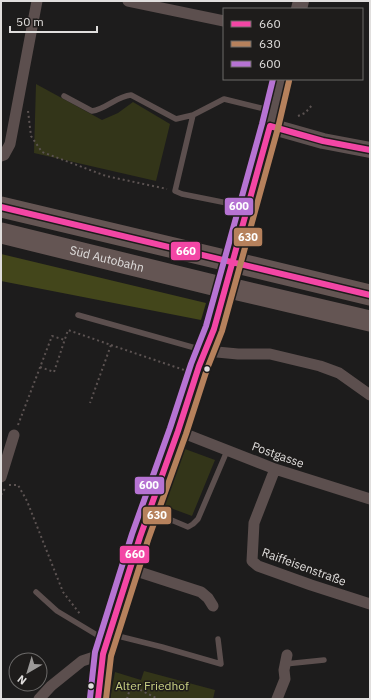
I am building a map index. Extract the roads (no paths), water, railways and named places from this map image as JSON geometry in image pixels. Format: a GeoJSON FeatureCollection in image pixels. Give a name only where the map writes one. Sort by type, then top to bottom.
{"type":"FeatureCollection","features":[{"type":"Feature","properties":{"kind":"highway"},"geometry":{"type":"LineString","coordinates":[[1,207],[220,259]]}},
{"type":"Feature","properties":{"kind":"highway","name":"Süd Autobahn"},"geometry":{"type":"LineString","coordinates":[[1,233],[213,285]]}},
{"type":"Feature","properties":{"kind":"highway"},"geometry":{"type":"LineString","coordinates":[[245,265],[370,295]]}},
{"type":"Feature","properties":{"kind":"highway"},"geometry":{"type":"LineString","coordinates":[[238,290],[370,321]]}},
{"type":"Feature","properties":{"kind":"main road"},"geometry":{"type":"LineString","coordinates":[[281,80],[272,119],[323,141],[370,150]]}},
{"type":"Feature","properties":{"kind":"street"},"geometry":{"type":"LineString","coordinates":[[1,156],[4,155],[10,144],[37,1]]}},
{"type":"Feature","properties":{"kind":"street"},"geometry":{"type":"LineString","coordinates":[[128,1],[223,21]]}},
{"type":"Feature","properties":{"kind":"street"},"geometry":{"type":"LineString","coordinates":[[98,699],[104,654],[109,637],[130,569],[178,431],[196,374],[214,329],[272,119]]}},
{"type":"Feature","properties":{"kind":"street"},"geometry":{"type":"LineString","coordinates":[[206,351],[238,354],[270,354],[320,366],[339,374],[370,395]]}},
{"type":"Feature","properties":{"kind":"street","name":"Postgasse"},"geometry":{"type":"LineString","coordinates":[[178,431],[275,469],[370,499]]}},
{"type":"Feature","properties":{"kind":"street"},"geometry":{"type":"LineString","coordinates":[[1,477],[14,435]]}},
{"type":"Feature","properties":{"kind":"street","name":"Raiffeisenstraße"},"geometry":{"type":"LineString","coordinates":[[275,469],[254,523],[252,561],[258,566],[370,604]]}},
{"type":"Feature","properties":{"kind":"street"},"geometry":{"type":"LineString","coordinates":[[130,569],[201,592],[208,598],[213,606]]}},
{"type":"Feature","properties":{"kind":"street"},"geometry":{"type":"LineString","coordinates":[[39,699],[51,686],[82,661],[104,654]]}},
{"type":"Feature","properties":{"kind":"street"},"geometry":{"type":"LineString","coordinates":[[277,699],[285,679],[284,670],[286,660]]}},
{"type":"Feature","properties":{"kind":"lane"},"geometry":{"type":"LineString","coordinates":[[64,96],[92,111],[131,95],[172,118],[179,119],[193,115],[224,99],[272,119]]}},
{"type":"Feature","properties":{"kind":"lane"},"geometry":{"type":"LineString","coordinates":[[193,115],[175,191],[182,194],[247,207]]}},
{"type":"Feature","properties":{"kind":"lane"},"geometry":{"type":"LineString","coordinates":[[78,315],[206,351]]}},
{"type":"Feature","properties":{"kind":"lane"},"geometry":{"type":"LineString","coordinates":[[150,511],[188,526],[193,524],[198,519],[227,451]]}},
{"type":"Feature","properties":{"kind":"lane"},"geometry":{"type":"LineString","coordinates":[[36,592],[57,611],[109,637],[122,638],[162,647],[221,664],[218,639]]}},
{"type":"Feature","properties":{"kind":"lane"},"geometry":{"type":"LineString","coordinates":[[286,660],[324,660]]}},
{"type":"Feature","properties":{"kind":"park label","name":"Alter Friedhof"},"geometry":{"type":"Point","coordinates":[152,686]}}]}
